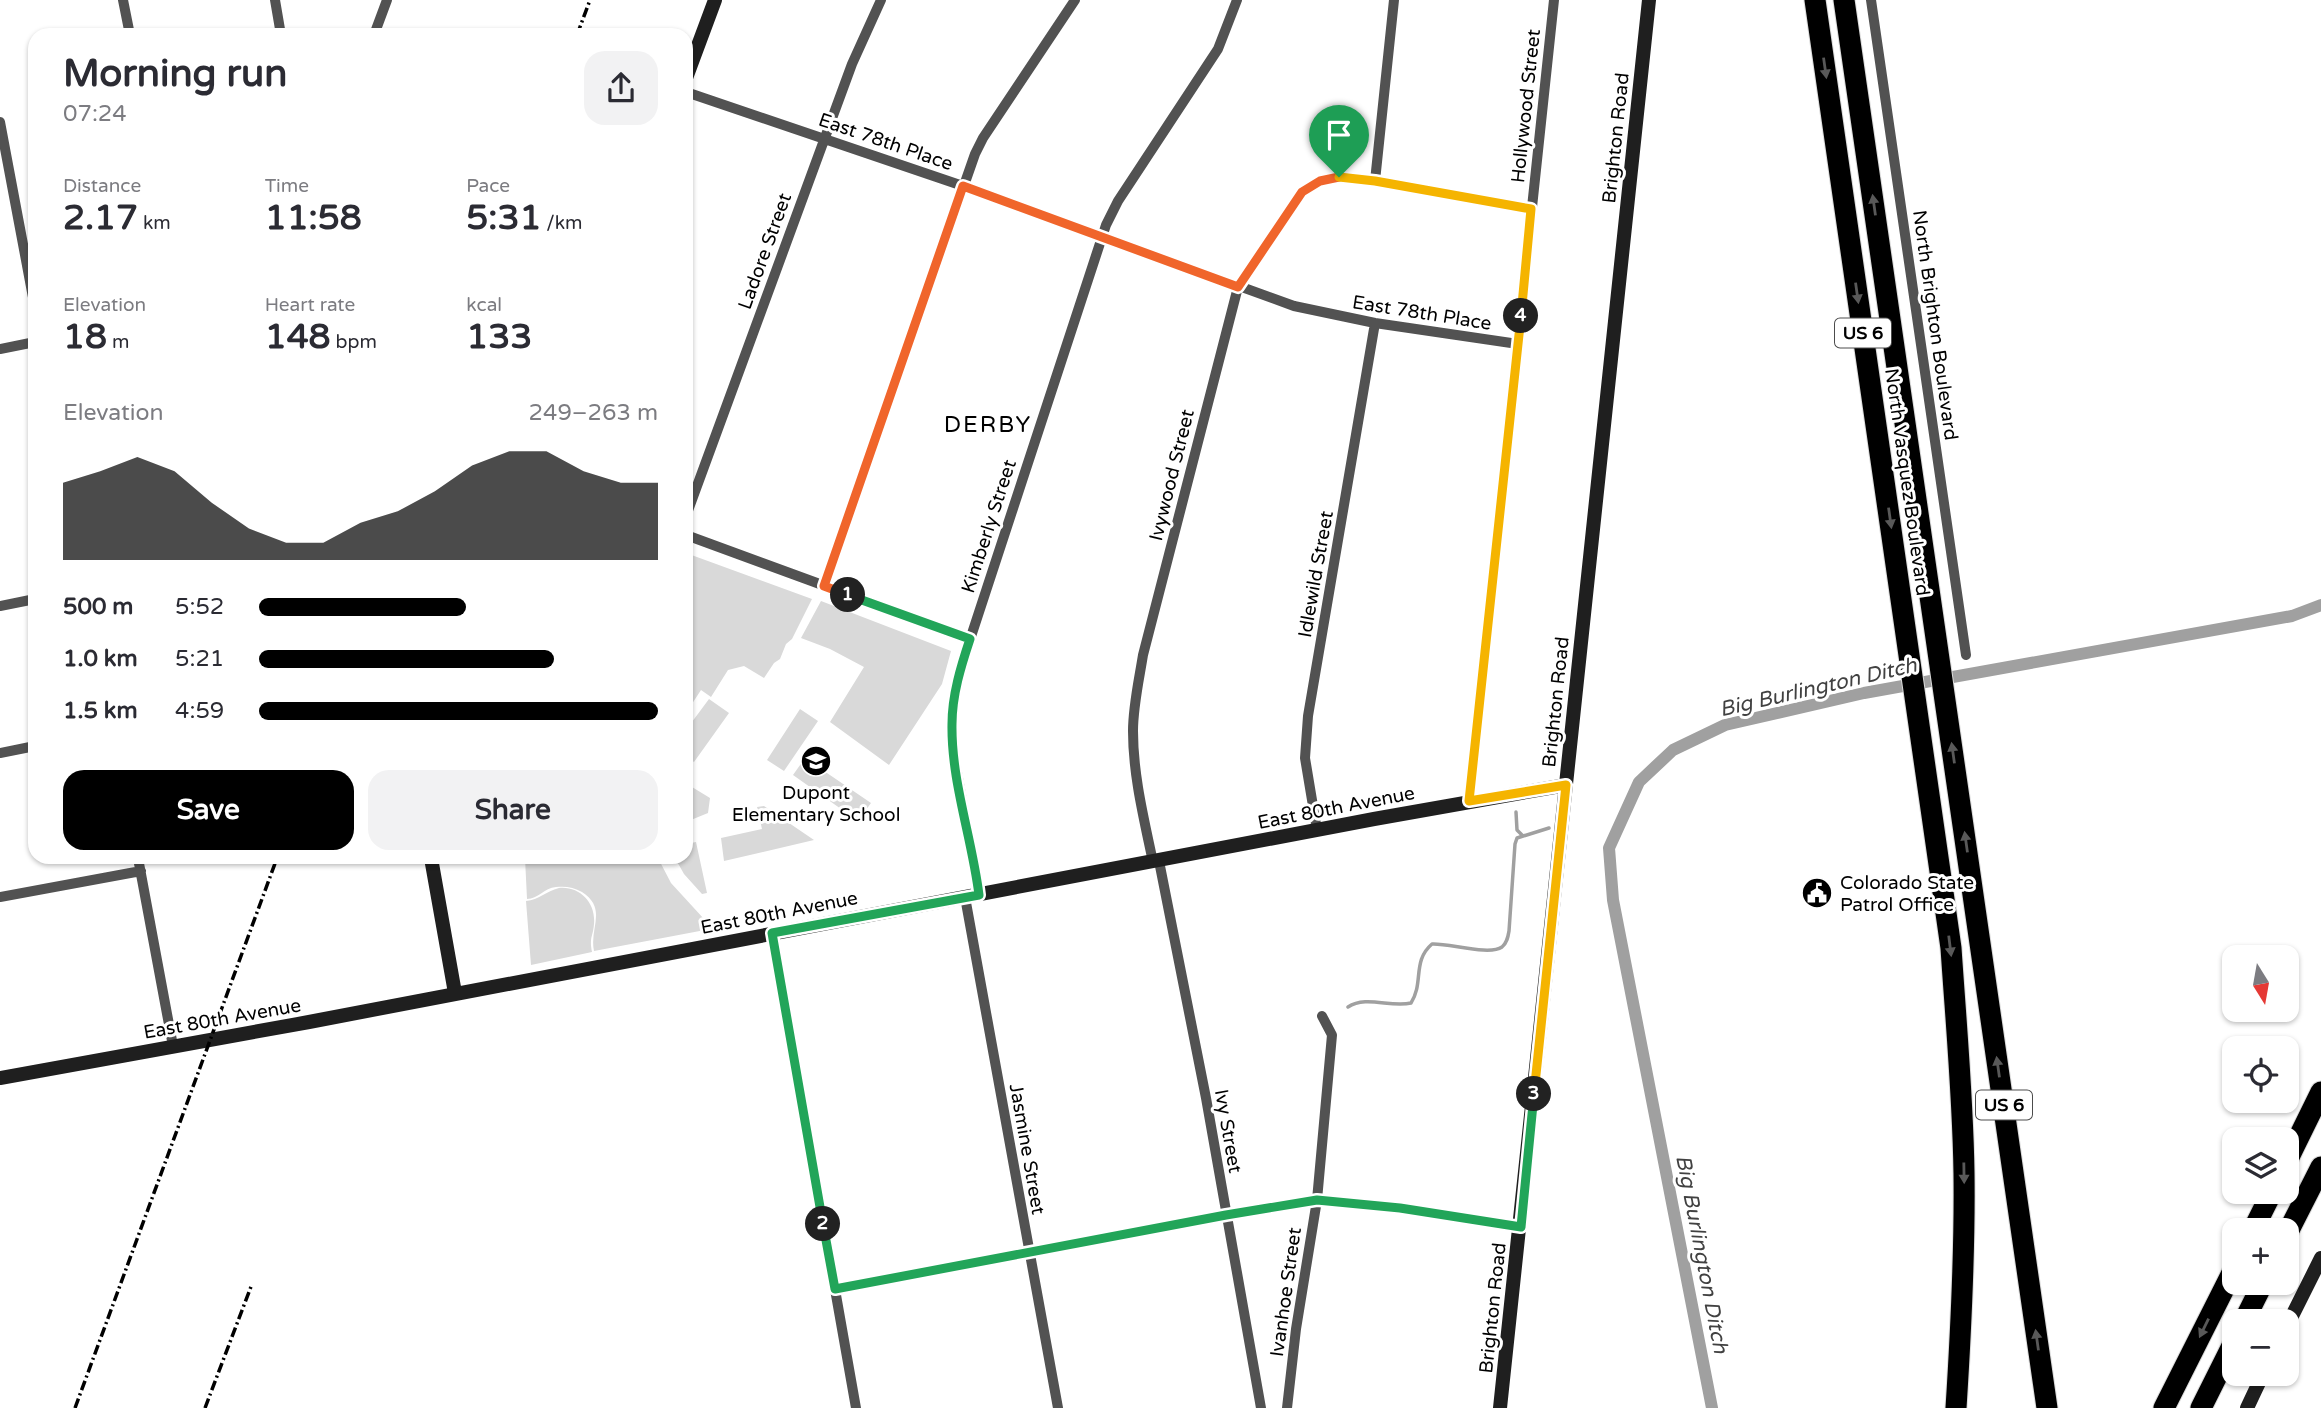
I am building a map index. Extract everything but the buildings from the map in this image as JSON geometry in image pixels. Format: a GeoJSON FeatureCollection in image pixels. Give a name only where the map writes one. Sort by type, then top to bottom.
{"type":"FeatureCollection","features":[{"type":"Feature","properties":{"kind":"highway","name":"North Vasquez Boulevard"},"geometry":{"type":"LineString","coordinates":[[1815,0],[1931,805]]}},
{"type":"Feature","properties":{"kind":"highway","name":"North Vasquez Boulevard"},"geometry":{"type":"LineString","coordinates":[[1844,0],[1960,803]]}},
{"type":"Feature","properties":{"kind":"highway"},"geometry":{"type":"LineString","coordinates":[[1931,805],[1960,803]]}},
{"type":"Feature","properties":{"kind":"highway","name":"US 6"},"geometry":{"type":"LineString","coordinates":[[1960,803],[2047,1408]]}},
{"type":"Feature","properties":{"kind":"highway","name":"US 6"},"geometry":{"type":"LineString","coordinates":[[1931,805],[1951,948],[1964,1173],[1962,1306],[1956,1408]]}},
{"type":"Feature","properties":{"kind":"highway"},"geometry":{"type":"LineString","coordinates":[[2299,1137],[2321,1092]]}},
{"type":"Feature","properties":{"kind":"highway"},"geometry":{"type":"LineString","coordinates":[[2295,1218],[2321,1167]]}},
{"type":"Feature","properties":{"kind":"highway"},"geometry":{"type":"LineString","coordinates":[[2165,1408],[2222,1292]]}},
{"type":"Feature","properties":{"kind":"highway"},"geometry":{"type":"LineString","coordinates":[[2201,1408],[2222,1366]]}},
{"type":"Feature","properties":{"kind":"street"},"geometry":{"type":"LineString","coordinates":[[124,0],[129,28]]}},
{"type":"Feature","properties":{"kind":"street"},"geometry":{"type":"LineString","coordinates":[[275,0],[280,28]]}},
{"type":"Feature","properties":{"kind":"street"},"geometry":{"type":"LineString","coordinates":[[377,28],[387,0]]}},
{"type":"Feature","properties":{"kind":"street"},"geometry":{"type":"LineString","coordinates":[[693,59],[715,0]]}},
{"type":"Feature","properties":{"kind":"street","name":"Ladore Street"},"geometry":{"type":"LineString","coordinates":[[693,497],[852,64],[881,0]]}},
{"type":"Feature","properties":{"kind":"street"},"geometry":{"type":"LineString","coordinates":[[824,586],[963,186],[983,138],[1075,0]]}},
{"type":"Feature","properties":{"kind":"street","name":"Kimberly Street"},"geometry":{"type":"LineString","coordinates":[[972,896],[952,724],[955,693],[970,639],[1102,236],[1118,201],[1218,49],[1237,0]]}},
{"type":"Feature","properties":{"kind":"street"},"geometry":{"type":"LineString","coordinates":[[1375,181],[1394,0]]}},
{"type":"Feature","properties":{"kind":"street","name":"Hollywood Street"},"geometry":{"type":"LineString","coordinates":[[1469,801],[1554,0]]}},
{"type":"Feature","properties":{"kind":"street","name":"Brighton Road"},"geometry":{"type":"LineString","coordinates":[[1500,1408],[1649,0]]}},
{"type":"Feature","properties":{"kind":"street","name":"North Brighton Boulevard"},"geometry":{"type":"LineString","coordinates":[[1871,0],[1966,655]]}},
{"type":"Feature","properties":{"kind":"street","name":"East 78th Place"},"geometry":{"type":"LineString","coordinates":[[693,94],[963,186],[1294,306],[1375,323],[1518,344]]}},
{"type":"Feature","properties":{"kind":"street"},"geometry":{"type":"LineString","coordinates":[[0,122],[4,170],[28,277]]}},
{"type":"Feature","properties":{"kind":"street","name":"Ivywood Street"},"geometry":{"type":"LineString","coordinates":[[1156,861],[1135,766],[1133,730],[1136,699],[1143,655],[1238,287],[1295,200],[1320,181],[1339,177],[1375,181],[1531,209]]}},
{"type":"Feature","properties":{"kind":"street","name":"Idlewild Street"},"geometry":{"type":"LineString","coordinates":[[1317,830],[1305,758],[1307,726],[1375,323]]}},
{"type":"Feature","properties":{"kind":"street"},"geometry":{"type":"LineString","coordinates":[[0,349],[28,343]]}},
{"type":"Feature","properties":{"kind":"street"},"geometry":{"type":"LineString","coordinates":[[693,538],[970,639]]}},
{"type":"Feature","properties":{"kind":"street"},"geometry":{"type":"LineString","coordinates":[[0,606],[28,600]]}},
{"type":"Feature","properties":{"kind":"street"},"geometry":{"type":"LineString","coordinates":[[0,753],[28,747]]}},
{"type":"Feature","properties":{"kind":"street","name":"East 80th Avenue"},"geometry":{"type":"LineString","coordinates":[[0,1078],[309,1022],[1469,801],[1566,785]]}},
{"type":"Feature","properties":{"kind":"street","name":"Ivy Street"},"geometry":{"type":"LineString","coordinates":[[1156,861],[1261,1408]]}},
{"type":"Feature","properties":{"kind":"street"},"geometry":{"type":"LineString","coordinates":[[139,864],[173,1046]]}},
{"type":"Feature","properties":{"kind":"street"},"geometry":{"type":"LineString","coordinates":[[432,864],[455,993]]}},
{"type":"Feature","properties":{"kind":"street"},"geometry":{"type":"LineString","coordinates":[[0,898],[141,871]]}},
{"type":"Feature","properties":{"kind":"street","name":"Jasmine Street"},"geometry":{"type":"LineString","coordinates":[[972,896],[1030,1254],[1058,1408]]}},
{"type":"Feature","properties":{"kind":"street"},"geometry":{"type":"LineString","coordinates":[[772,933],[856,1408]]}},
{"type":"Feature","properties":{"kind":"street","name":"Ivanhoe Street"},"geometry":{"type":"LineString","coordinates":[[1287,1408],[1296,1329],[1317,1200],[1332,1035],[1322,1016]]}},
{"type":"Feature","properties":{"kind":"street"},"geometry":{"type":"LineString","coordinates":[[835,1289],[1317,1200],[1400,1208],[1521,1227]]}},
{"type":"Feature","properties":{"kind":"street"},"geometry":{"type":"LineString","coordinates":[[2296,1309],[2321,1258]]}},
{"type":"Feature","properties":{"kind":"street"},"geometry":{"type":"LineString","coordinates":[[2247,1408],[2257,1386]]}},
{"type":"Feature","properties":{"kind":"shaded area"},"geometry":{"type":"Polygon","coordinates":[[[693,556],[812,599],[780,659],[764,678],[744,666],[728,670],[711,697],[701,690],[693,702],[693,556]]]}},
{"type":"Feature","properties":{"kind":"shaded area"},"geometry":{"type":"Polygon","coordinates":[[[821,601],[951,651],[942,684],[889,765],[830,722],[864,667],[830,649],[801,638],[821,601]]]}},
{"type":"Feature","properties":{"kind":"shaded area"},"geometry":{"type":"Polygon","coordinates":[[[709,699],[729,713],[694,762],[693,761],[693,721],[709,699]]]}},
{"type":"Feature","properties":{"kind":"shaded area"},"geometry":{"type":"Polygon","coordinates":[[[800,709],[818,721],[784,771],[767,760],[800,709]]]}},
{"type":"Feature","properties":{"kind":"shaded area"},"geometry":{"type":"Polygon","coordinates":[[[805,758],[871,803],[858,821],[793,775],[805,758]]]}},
{"type":"Feature","properties":{"kind":"shaded area"},"geometry":{"type":"Polygon","coordinates":[[[693,788],[710,798],[708,813],[693,819],[693,788]]]}},
{"type":"Feature","properties":{"kind":"shaded area"},"geometry":{"type":"Polygon","coordinates":[[[764,806],[814,840],[724,861],[721,838],[762,829],[757,807],[764,806]]]}},
{"type":"Feature","properties":{"kind":"shaded area"},"geometry":{"type":"Polygon","coordinates":[[[696,842],[707,893],[702,894],[678,864],[693,864],[693,843],[696,842]]]}},
{"type":"Feature","properties":{"kind":"shaded area"},"geometry":{"type":"Polygon","coordinates":[[[525,864],[661,864],[671,883],[704,919],[705,930],[594,951],[596,912],[590,898],[579,890],[563,887],[552,888],[527,899],[525,864]]]}},
{"type":"Feature","properties":{"kind":"shaded area"},"geometry":{"type":"Polygon","coordinates":[[[559,888],[580,893],[589,903],[594,916],[592,952],[531,965],[526,901],[559,888]]]}},
{"type":"Feature","properties":{"kind":"waterway","name":"Big Burlington Ditch"},"geometry":{"type":"LineString","coordinates":[[1712,1408],[1613,900],[1609,848],[1639,782],[1673,750],[1725,725],[1864,693],[2292,616],[2321,605]]}},
{"type":"Feature","properties":{"kind":"waterway"},"geometry":{"type":"LineString","coordinates":[[1516,812],[1517,830],[1523,836]]}},
{"type":"Feature","properties":{"kind":"waterway"},"geometry":{"type":"LineString","coordinates":[[1348,1007],[1363,1002],[1411,1003],[1417,988],[1422,958],[1432,944],[1488,950],[1502,947],[1509,931],[1517,838],[1549,828]]}},
{"type":"Feature","properties":{"kind":"railway"},"geometry":{"type":"LineString","coordinates":[[580,28],[590,0]]}},
{"type":"Feature","properties":{"kind":"railway"},"geometry":{"type":"LineString","coordinates":[[75,1408],[275,864]]}},
{"type":"Feature","properties":{"kind":"railway"},"geometry":{"type":"LineString","coordinates":[[205,1408],[252,1284]]}},
{"type":"Feature","properties":{"kind":"place","name":"Dupont Elementary School"},"geometry":{"type":"Point","coordinates":[816,761]}},
{"type":"Feature","properties":{"kind":"place","name":"Colorado State Patrol Office"},"geometry":{"type":"Point","coordinates":[1817,893]}},
{"type":"Feature","properties":{"kind":"district","name":"DERBY"},"geometry":{"type":"Point","coordinates":[988,424]}},
{"type":"Feature","properties":{"kind":"route"},"geometry":{"type":"LineString","coordinates":[[1339,177],[1531,209],[1469,801],[1566,785],[1521,1227],[1400,1208],[1317,1200],[835,1289],[772,933],[979,895],[953,750],[952,724],[955,693],[970,639],[824,586],[963,186],[1238,287],[1302,192],[1320,181],[1339,177]]}}]}
